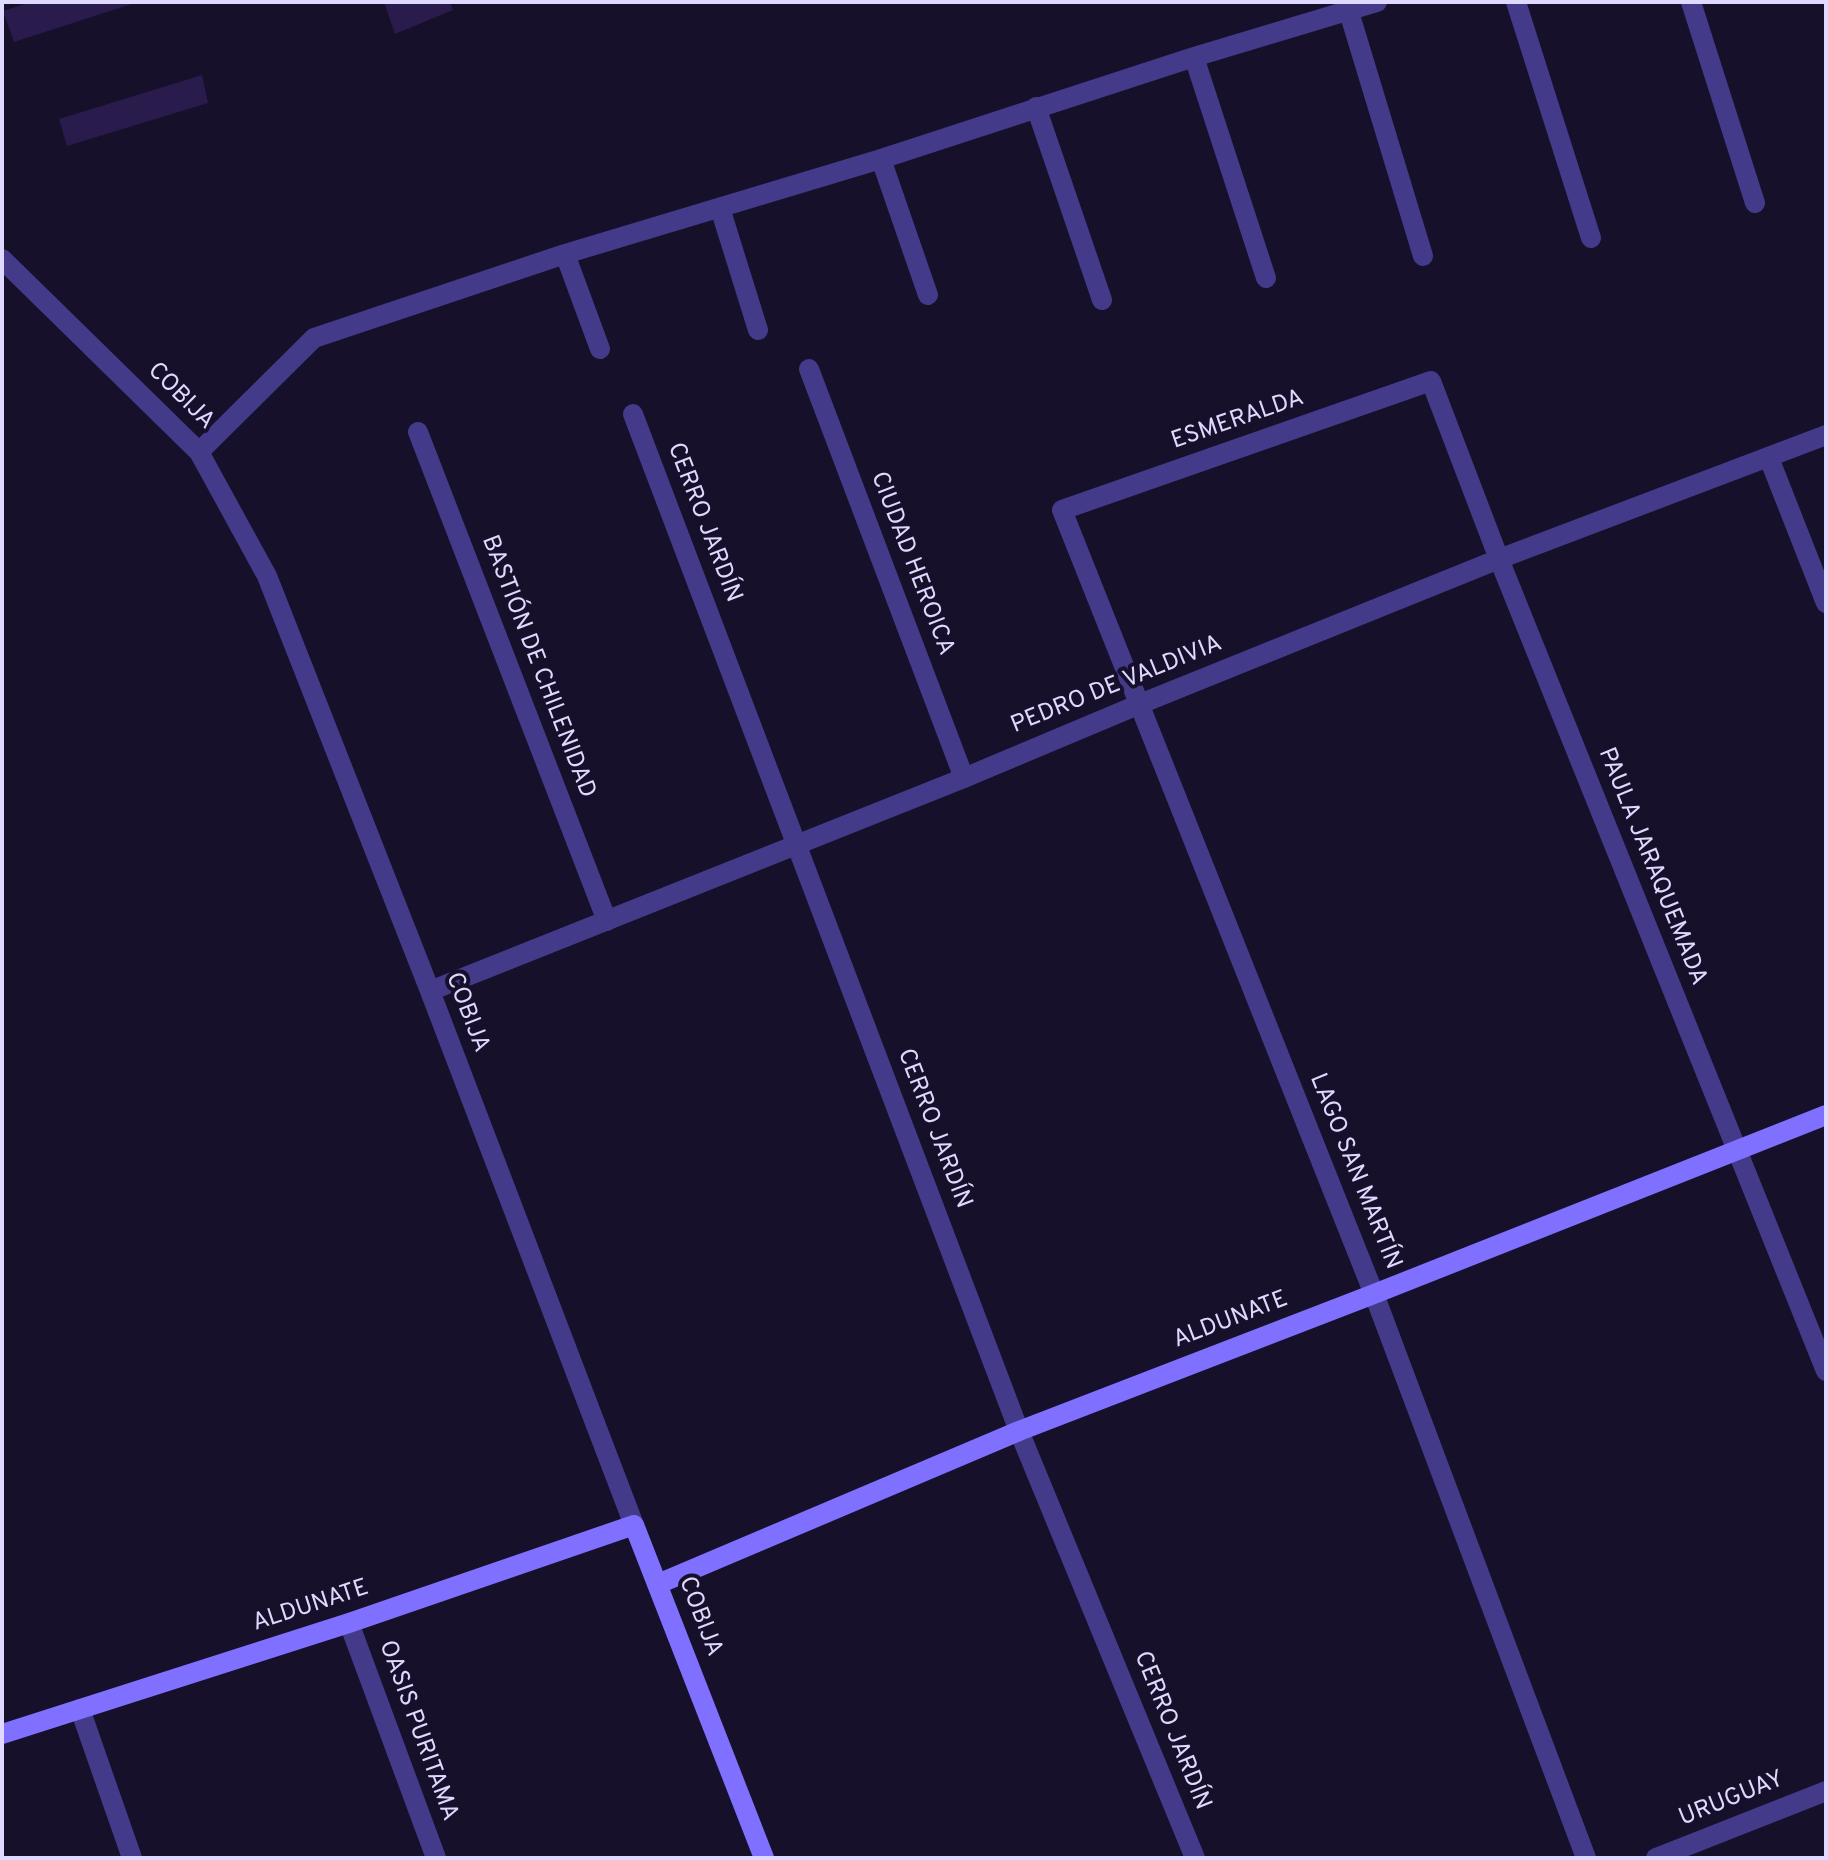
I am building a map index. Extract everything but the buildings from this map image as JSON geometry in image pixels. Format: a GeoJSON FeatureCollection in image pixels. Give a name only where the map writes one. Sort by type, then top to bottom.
{"type":"FeatureCollection","features":[{"type":"Feature","properties":{"kind":"main road","name":"ALDUNATE"},"geometry":{"type":"LineString","coordinates":[[658,1584],[1019,1431],[1826,1115]]}},
{"type":"Feature","properties":{"kind":"main road","name":"ALDUNATE"},"geometry":{"type":"LineString","coordinates":[[2,1734],[349,1623],[634,1525]]}},
{"type":"Feature","properties":{"kind":"main road","name":"COBIJA"},"geometry":{"type":"LineString","coordinates":[[634,1525],[764,1858]]}},
{"type":"Feature","properties":{"kind":"street"},"geometry":{"type":"LineString","coordinates":[[199,452],[314,338],[565,254],[881,159],[1036,107],[1377,2]]}},
{"type":"Feature","properties":{"kind":"street"},"geometry":{"type":"LineString","coordinates":[[1516,2],[1591,238]]}},
{"type":"Feature","properties":{"kind":"street"},"geometry":{"type":"LineString","coordinates":[[1691,2],[1755,203]]}},
{"type":"Feature","properties":{"kind":"street"},"geometry":{"type":"LineString","coordinates":[[1349,12],[1423,256]]}},
{"type":"Feature","properties":{"kind":"street"},"geometry":{"type":"LineString","coordinates":[[1194,57],[1266,278]]}},
{"type":"Feature","properties":{"kind":"street"},"geometry":{"type":"LineString","coordinates":[[1036,107],[1102,300]]}},
{"type":"Feature","properties":{"kind":"street"},"geometry":{"type":"LineString","coordinates":[[881,159],[928,295]]}},
{"type":"Feature","properties":{"kind":"street"},"geometry":{"type":"LineString","coordinates":[[720,208],[758,330]]}},
{"type":"Feature","properties":{"kind":"street"},"geometry":{"type":"LineString","coordinates":[[565,254],[600,349]]}},
{"type":"Feature","properties":{"kind":"street","name":"COBIJA"},"geometry":{"type":"LineString","coordinates":[[2,259],[199,452],[267,576],[634,1525]]}},
{"type":"Feature","properties":{"kind":"street","name":"CIUDAD HEROICA"},"geometry":{"type":"LineString","coordinates":[[809,369],[964,778]]}},
{"type":"Feature","properties":{"kind":"street","name":"ESMERALDA"},"geometry":{"type":"LineString","coordinates":[[1062,510],[1431,381]]}},
{"type":"Feature","properties":{"kind":"street","name":"PAULA JARAQUEMADA"},"geometry":{"type":"LineString","coordinates":[[1431,381],[1499,559],[1826,1371]]}},
{"type":"Feature","properties":{"kind":"street","name":"CERRO JARDÍN"},"geometry":{"type":"LineString","coordinates":[[633,414],[1019,1431],[1195,1858]]}},
{"type":"Feature","properties":{"kind":"street","name":"BASTIÓN DE CHILENIDAD"},"geometry":{"type":"LineString","coordinates":[[418,432],[607,921]]}},
{"type":"Feature","properties":{"kind":"street","name":"PEDRO DE VALDIVIA"},"geometry":{"type":"LineString","coordinates":[[430,991],[964,778],[1499,559],[1826,435]]}},
{"type":"Feature","properties":{"kind":"street"},"geometry":{"type":"LineString","coordinates":[[1769,458],[1826,603]]}},
{"type":"Feature","properties":{"kind":"street","name":"LAGO SAN MARTÍN"},"geometry":{"type":"LineString","coordinates":[[1062,510],[1374,1294],[1586,1858]]}},
{"type":"Feature","properties":{"kind":"street","name":"OASIS PURITAMA"},"geometry":{"type":"LineString","coordinates":[[349,1623],[436,1858]]}},
{"type":"Feature","properties":{"kind":"street"},"geometry":{"type":"LineString","coordinates":[[80,1709],[132,1858]]}},
{"type":"Feature","properties":{"kind":"street","name":"URUGUAY"},"geometry":{"type":"LineString","coordinates":[[1656,1858],[1826,1791]]}}]}
